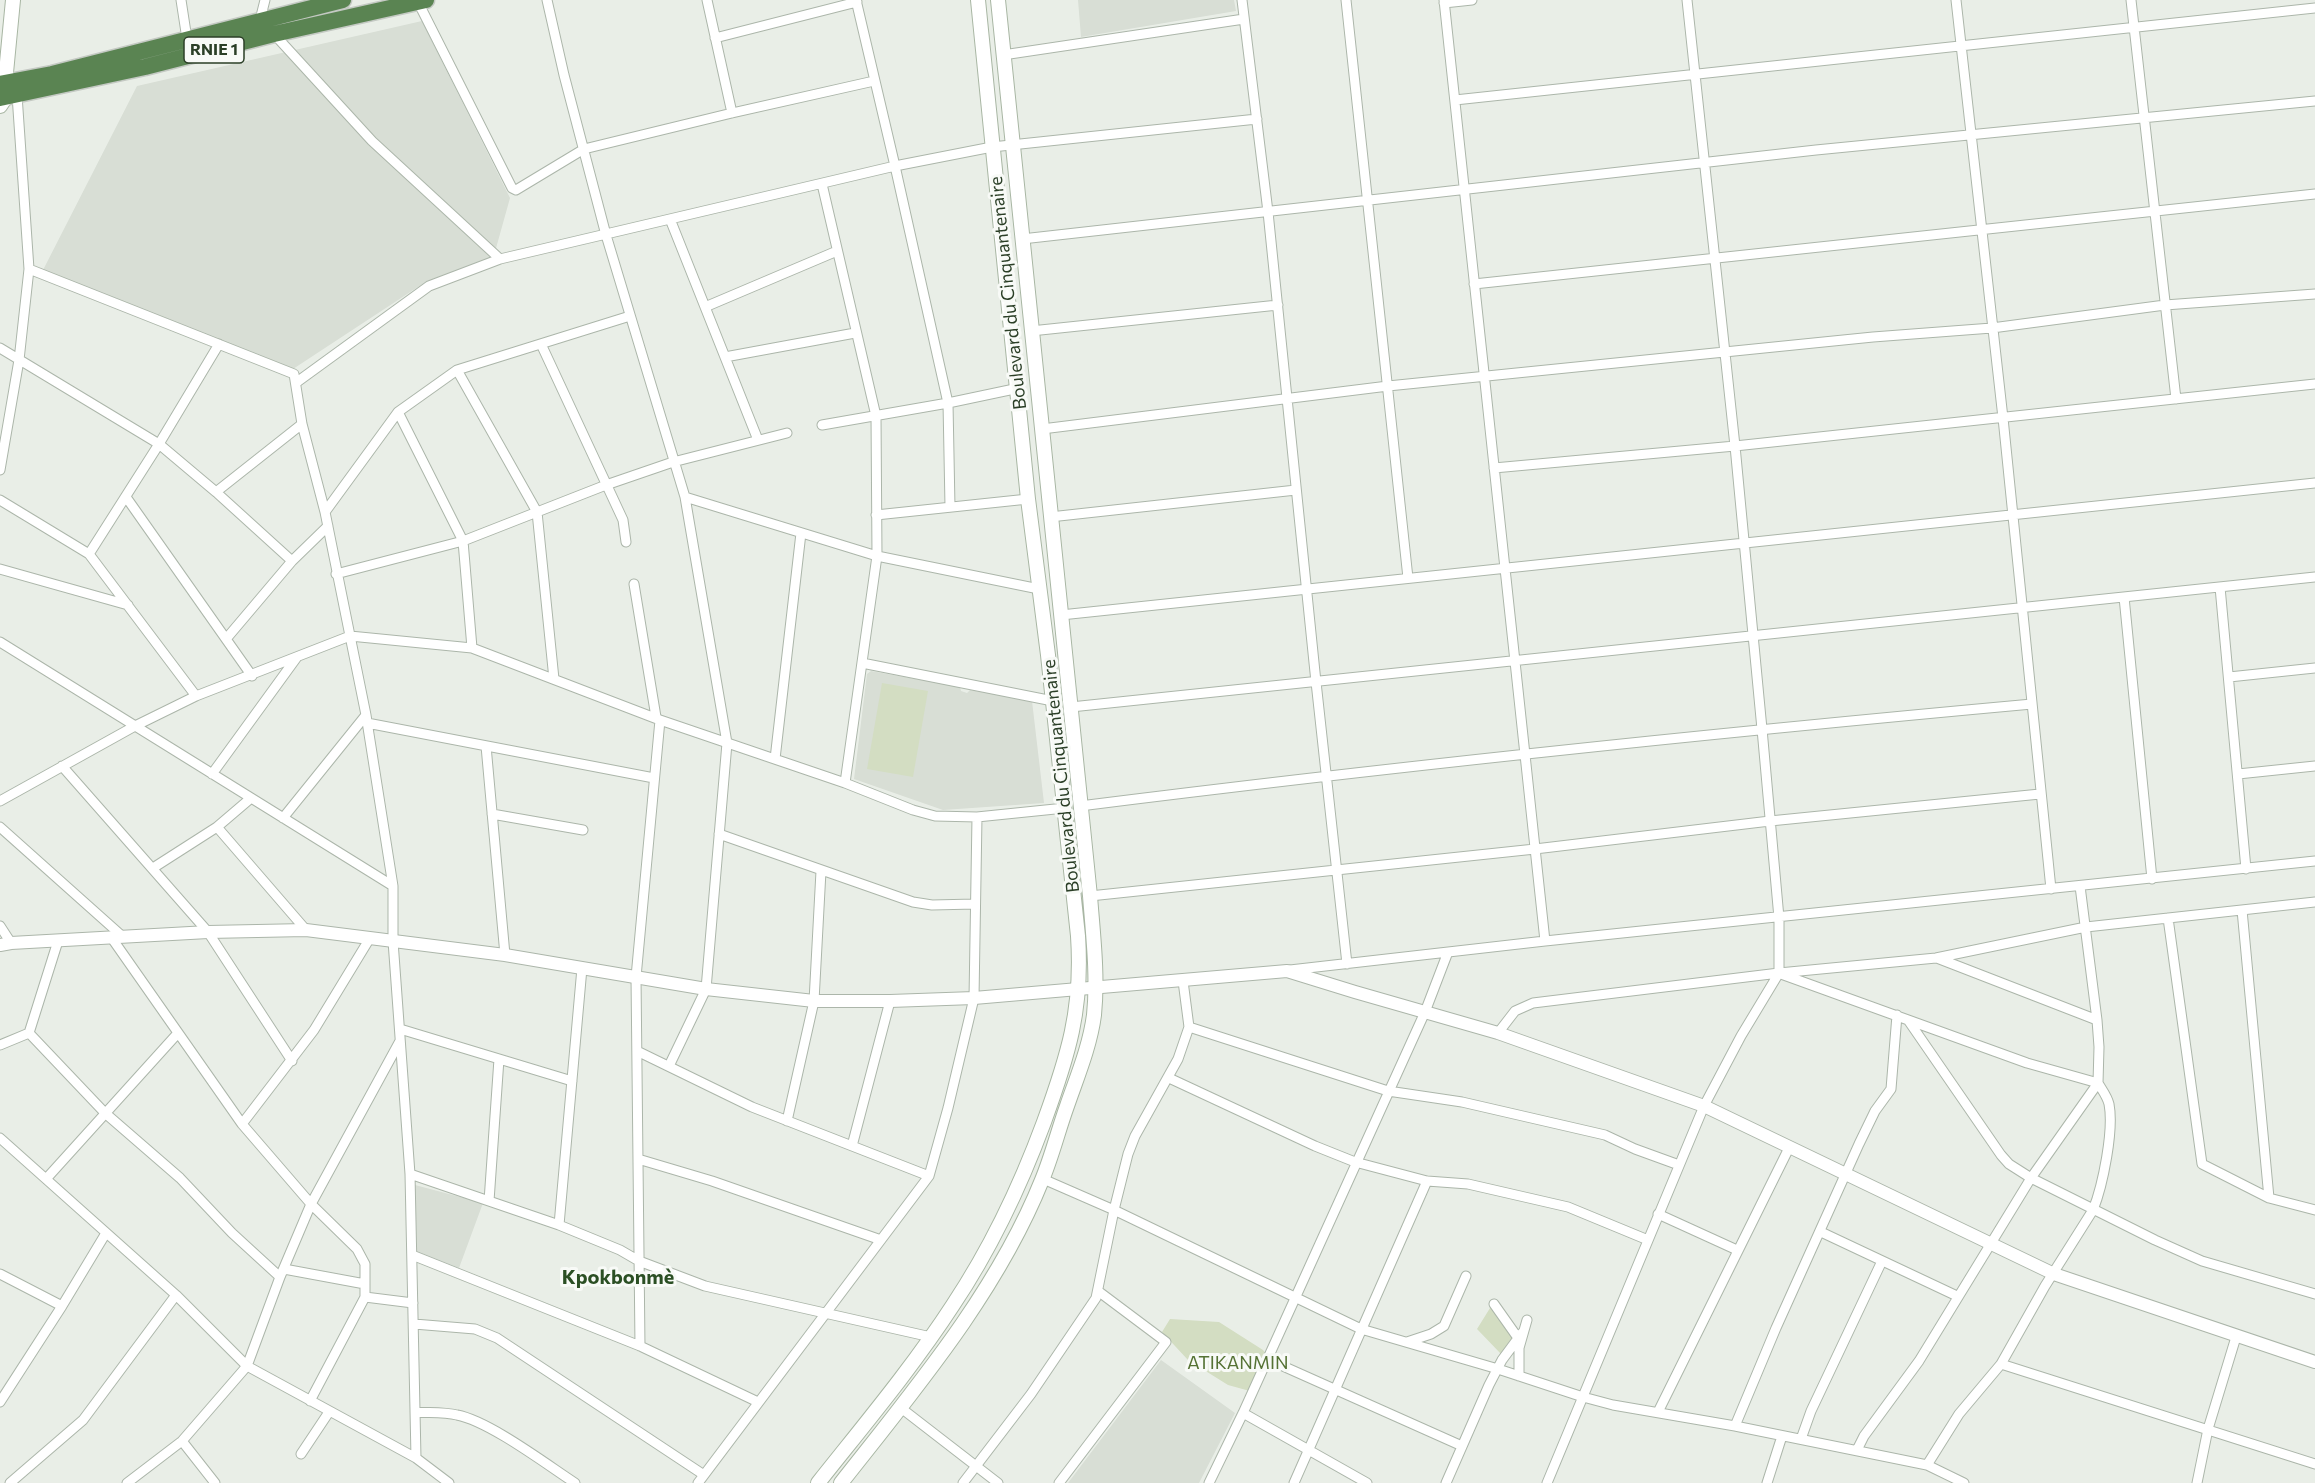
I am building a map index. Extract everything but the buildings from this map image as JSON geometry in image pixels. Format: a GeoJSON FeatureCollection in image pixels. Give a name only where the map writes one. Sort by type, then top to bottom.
{"type":"FeatureCollection","features":[{"type":"Feature","properties":{"kind":"highway","name":"RNIE 1"},"geometry":{"type":"LineString","coordinates":[[4,94],[52,74],[343,0]]}},
{"type":"Feature","properties":{"kind":"highway","name":"RNIE 1"},"geometry":{"type":"LineString","coordinates":[[4,94],[145,67],[274,34],[422,1]]}},
{"type":"Feature","properties":{"kind":"main road"},"geometry":{"type":"LineString","coordinates":[[4,94],[13,0]]}},
{"type":"Feature","properties":{"kind":"main road","name":"Boulevard du Cinquantenaire"},"geometry":{"type":"LineString","coordinates":[[818,1483],[931,1337],[974,1272],[1011,1203],[1026,1169],[1067,1055],[1073,1032],[1079,988],[1078,936],[1065,808],[1029,499],[978,0]]}},
{"type":"Feature","properties":{"kind":"main road","name":"Boulevard du Cinquantenaire"},"geometry":{"type":"LineString","coordinates":[[841,1483],[901,1407],[973,1308],[1013,1239],[1043,1179],[1086,1049],[1094,1016],[1095,986],[1090,896],[998,0]]}},
{"type":"Feature","properties":{"kind":"street"},"geometry":{"type":"LineString","coordinates":[[181,0],[188,39]]}},
{"type":"Feature","properties":{"kind":"street"},"geometry":{"type":"LineString","coordinates":[[260,20],[265,0]]}},
{"type":"Feature","properties":{"kind":"street"},"geometry":{"type":"LineString","coordinates":[[547,0],[564,75],[606,234],[685,497],[727,743],[706,989],[669,1066]]}},
{"type":"Feature","properties":{"kind":"street"},"geometry":{"type":"LineString","coordinates":[[707,0],[732,113]]}},
{"type":"Feature","properties":{"kind":"street"},"geometry":{"type":"LineString","coordinates":[[1242,0],[1268,212],[1347,964]]}},
{"type":"Feature","properties":{"kind":"street"},"geometry":{"type":"LineString","coordinates":[[1347,0],[1408,578]]}},
{"type":"Feature","properties":{"kind":"street"},"geometry":{"type":"LineString","coordinates":[[1472,0],[1444,1],[1545,941]]}},
{"type":"Feature","properties":{"kind":"street"},"geometry":{"type":"LineString","coordinates":[[1547,1483],[1704,1106],[1741,1036],[1779,973],[1779,918],[1762,729],[1735,446],[1687,0]]}},
{"type":"Feature","properties":{"kind":"street"},"geometry":{"type":"LineString","coordinates":[[1956,0],[2003,418],[2051,889]]}},
{"type":"Feature","properties":{"kind":"street"},"geometry":{"type":"LineString","coordinates":[[2131,0],[2176,399]]}},
{"type":"Feature","properties":{"kind":"street"},"geometry":{"type":"LineString","coordinates":[[422,1],[512,188],[520,189],[584,149],[874,81]]}},
{"type":"Feature","properties":{"kind":"street"},"geometry":{"type":"LineString","coordinates":[[716,38],[856,1],[896,165],[948,403],[950,507]]}},
{"type":"Feature","properties":{"kind":"street"},"geometry":{"type":"LineString","coordinates":[[1455,100],[2315,8]]}},
{"type":"Feature","properties":{"kind":"street"},"geometry":{"type":"LineString","coordinates":[[1004,55],[1244,19]]}},
{"type":"Feature","properties":{"kind":"street"},"geometry":{"type":"LineString","coordinates":[[274,34],[372,141],[500,259]]}},
{"type":"Feature","properties":{"kind":"street"},"geometry":{"type":"LineString","coordinates":[[0,470],[19,360],[29,269],[4,94]]}},
{"type":"Feature","properties":{"kind":"street"},"geometry":{"type":"LineString","coordinates":[[1022,239],[1704,163],[2315,101]]}},
{"type":"Feature","properties":{"kind":"street"},"geometry":{"type":"LineString","coordinates":[[297,382],[429,286],[500,259],[896,165],[992,147],[1257,119]]}},
{"type":"Feature","properties":{"kind":"street"},"geometry":{"type":"LineString","coordinates":[[822,183],[876,416],[877,556],[845,783]]}},
{"type":"Feature","properties":{"kind":"street"},"geometry":{"type":"LineString","coordinates":[[1474,284],[2315,194]]}},
{"type":"Feature","properties":{"kind":"street"},"geometry":{"type":"LineString","coordinates":[[670,219],[758,440]]}},
{"type":"Feature","properties":{"kind":"street"},"geometry":{"type":"LineString","coordinates":[[705,307],[837,251]]}},
{"type":"Feature","properties":{"kind":"street"},"geometry":{"type":"LineString","coordinates":[[29,269],[294,374],[297,382],[302,424],[328,526],[366,719],[393,886],[393,941],[410,1174],[416,1458]]}},
{"type":"Feature","properties":{"kind":"street"},"geometry":{"type":"LineString","coordinates":[[1041,429],[1388,386],[1992,328],[2165,305],[2315,294]]}},
{"type":"Feature","properties":{"kind":"street"},"geometry":{"type":"LineString","coordinates":[[1031,330],[1278,305]]}},
{"type":"Feature","properties":{"kind":"street"},"geometry":{"type":"LineString","coordinates":[[325,513],[398,412],[457,370],[630,316]]}},
{"type":"Feature","properties":{"kind":"street"},"geometry":{"type":"LineString","coordinates":[[725,357],[855,333]]}},
{"type":"Feature","properties":{"kind":"street"},"geometry":{"type":"LineString","coordinates":[[89,555],[219,344]]}},
{"type":"Feature","properties":{"kind":"street"},"geometry":{"type":"LineString","coordinates":[[541,344],[623,520],[627,542]]}},
{"type":"Feature","properties":{"kind":"street"},"geometry":{"type":"LineString","coordinates":[[0,348],[159,444],[292,561]]}},
{"type":"Feature","properties":{"kind":"street"},"geometry":{"type":"LineString","coordinates":[[457,370],[537,512],[554,679]]}},
{"type":"Feature","properties":{"kind":"street"},"geometry":{"type":"LineString","coordinates":[[1494,468],[1735,446],[2315,384]]}},
{"type":"Feature","properties":{"kind":"street"},"geometry":{"type":"LineString","coordinates":[[822,425],[1019,388]]}},
{"type":"Feature","properties":{"kind":"street"},"geometry":{"type":"LineString","coordinates":[[398,412],[462,541],[472,648]]}},
{"type":"Feature","properties":{"kind":"street"},"geometry":{"type":"LineString","coordinates":[[216,492],[302,424]]}},
{"type":"Feature","properties":{"kind":"street"},"geometry":{"type":"LineString","coordinates":[[336,574],[462,541],[606,485],[673,462],[788,433]]}},
{"type":"Feature","properties":{"kind":"street"},"geometry":{"type":"LineString","coordinates":[[1061,615],[2315,483]]}},
{"type":"Feature","properties":{"kind":"street"},"geometry":{"type":"LineString","coordinates":[[1050,517],[1296,490]]}},
{"type":"Feature","properties":{"kind":"street"},"geometry":{"type":"LineString","coordinates":[[126,497],[252,676]]}},
{"type":"Feature","properties":{"kind":"street"},"geometry":{"type":"LineString","coordinates":[[685,497],[877,556],[1039,589]]}},
{"type":"Feature","properties":{"kind":"street"},"geometry":{"type":"LineString","coordinates":[[876,515],[1029,499]]}},
{"type":"Feature","properties":{"kind":"street"},"geometry":{"type":"LineString","coordinates":[[0,500],[89,555],[196,696]]}},
{"type":"Feature","properties":{"kind":"street"},"geometry":{"type":"LineString","coordinates":[[226,639],[292,561],[328,526]]}},
{"type":"Feature","properties":{"kind":"street"},"geometry":{"type":"LineString","coordinates":[[775,759],[801,533]]}},
{"type":"Feature","properties":{"kind":"street"},"geometry":{"type":"LineString","coordinates":[[0,569],[128,605]]}},
{"type":"Feature","properties":{"kind":"street"},"geometry":{"type":"LineString","coordinates":[[1071,706],[2315,577]]}},
{"type":"Feature","properties":{"kind":"street"},"geometry":{"type":"LineString","coordinates":[[634,584],[658,719],[636,977],[640,1346]]}},
{"type":"Feature","properties":{"kind":"street"},"geometry":{"type":"LineString","coordinates":[[2220,587],[2246,869]]}},
{"type":"Feature","properties":{"kind":"street"},"geometry":{"type":"LineString","coordinates":[[2124,597],[2152,879]]}},
{"type":"Feature","properties":{"kind":"street"},"geometry":{"type":"LineString","coordinates":[[0,801],[135,726],[196,696],[350,636],[472,648],[658,719],[935,816],[977,817],[1065,808]]}},
{"type":"Feature","properties":{"kind":"street"},"geometry":{"type":"LineString","coordinates":[[0,642],[393,886]]}},
{"type":"Feature","properties":{"kind":"street"},"geometry":{"type":"LineString","coordinates":[[212,774],[297,657]]}},
{"type":"Feature","properties":{"kind":"street"},"geometry":{"type":"LineString","coordinates":[[862,663],[1053,701]]}},
{"type":"Feature","properties":{"kind":"street"},"geometry":{"type":"LineString","coordinates":[[2229,677],[2315,668]]}},
{"type":"Feature","properties":{"kind":"street"},"geometry":{"type":"LineString","coordinates":[[1080,806],[1327,775],[1762,729],[2032,704]]}},
{"type":"Feature","properties":{"kind":"street"},"geometry":{"type":"LineString","coordinates":[[366,719],[486,746],[654,778]]}},
{"type":"Feature","properties":{"kind":"street"},"geometry":{"type":"LineString","coordinates":[[284,818],[366,719]]}},
{"type":"Feature","properties":{"kind":"street"},"geometry":{"type":"LineString","coordinates":[[486,746],[505,955]]}},
{"type":"Feature","properties":{"kind":"street"},"geometry":{"type":"LineString","coordinates":[[62,766],[208,932],[292,1061]]}},
{"type":"Feature","properties":{"kind":"street"},"geometry":{"type":"LineString","coordinates":[[2238,774],[2315,766]]}},
{"type":"Feature","properties":{"kind":"street"},"geometry":{"type":"LineString","coordinates":[[1090,896],[1535,849],[1770,821],[2040,794]]}},
{"type":"Feature","properties":{"kind":"street"},"geometry":{"type":"LineString","coordinates":[[153,868],[217,827],[251,798]]}},
{"type":"Feature","properties":{"kind":"street"},"geometry":{"type":"LineString","coordinates":[[492,814],[583,830]]}},
{"type":"Feature","properties":{"kind":"street"},"geometry":{"type":"LineString","coordinates":[[414,1324],[450,1325],[475,1329],[497,1338],[701,1479],[929,1176],[974,998],[977,817]]}},
{"type":"Feature","properties":{"kind":"street"},"geometry":{"type":"LineString","coordinates":[[0,827],[116,937],[178,1033],[242,1124],[311,1204],[357,1249],[365,1264],[365,1297],[310,1401]]}},
{"type":"Feature","properties":{"kind":"street"},"geometry":{"type":"LineString","coordinates":[[217,827],[306,930]]}},
{"type":"Feature","properties":{"kind":"street"},"geometry":{"type":"LineString","coordinates":[[719,834],[821,872],[913,902],[932,905],[975,904]]}},
{"type":"Feature","properties":{"kind":"street"},"geometry":{"type":"LineString","coordinates":[[0,926],[6,944],[208,932],[306,930],[505,955],[706,989],[814,1001],[890,1001],[974,998],[1095,986],[1183,981],[2315,861]]}},
{"type":"Feature","properties":{"kind":"street"},"geometry":{"type":"LineString","coordinates":[[787,1121],[814,1001],[821,872]]}},
{"type":"Feature","properties":{"kind":"street"},"geometry":{"type":"LineString","coordinates":[[1857,1450],[1864,1436],[1919,1361],[2031,1178],[2098,1083],[2100,1065],[2097,1020],[2080,886]]}},
{"type":"Feature","properties":{"kind":"street"},"geometry":{"type":"LineString","coordinates":[[1498,1033],[1515,1011],[1533,1003],[1779,973],[1936,958],[2086,927],[2315,902]]}},
{"type":"Feature","properties":{"kind":"street"},"geometry":{"type":"LineString","coordinates":[[2242,910],[2269,1198]]}},
{"type":"Feature","properties":{"kind":"street"},"geometry":{"type":"LineString","coordinates":[[2168,918],[2202,1164],[2269,1198],[2315,1210]]}},
{"type":"Feature","properties":{"kind":"street"},"geometry":{"type":"LineString","coordinates":[[242,1124],[292,1061],[334,999],[370,938]]}},
{"type":"Feature","properties":{"kind":"street"},"geometry":{"type":"LineString","coordinates":[[29,1033],[58,941]]}},
{"type":"Feature","properties":{"kind":"street"},"geometry":{"type":"LineString","coordinates":[[1209,1483],[1425,1012],[1448,952]]}},
{"type":"Feature","properties":{"kind":"street"},"geometry":{"type":"LineString","coordinates":[[1936,958],[2097,1020]]}},
{"type":"Feature","properties":{"kind":"street"},"geometry":{"type":"LineString","coordinates":[[559,1225],[582,968]]}},
{"type":"Feature","properties":{"kind":"street"},"geometry":{"type":"LineString","coordinates":[[1287,970],[1498,1033],[1704,1106],[1788,1148],[1847,1173],[1992,1242],[2054,1274],[2315,1362]]}},
{"type":"Feature","properties":{"kind":"street"},"geometry":{"type":"LineString","coordinates":[[1779,973],[2027,1063],[2098,1083],[2108,1101],[2110,1117],[2104,1164],[2093,1210],[2045,1286],[2001,1364],[1959,1414],[1927,1466]]}},
{"type":"Feature","properties":{"kind":"street"},"geometry":{"type":"LineString","coordinates":[[963,1483],[1031,1394],[1085,1316],[1098,1291],[1114,1210],[1135,1136],[1179,1059],[1189,1027],[1183,981]]}},
{"type":"Feature","properties":{"kind":"street"},"geometry":{"type":"LineString","coordinates":[[852,1146],[890,1001]]}},
{"type":"Feature","properties":{"kind":"street"},"geometry":{"type":"LineString","coordinates":[[1735,1426],[1776,1328],[1875,1112],[1893,1084],[1897,1015]]}},
{"type":"Feature","properties":{"kind":"street"},"geometry":{"type":"LineString","coordinates":[[1907,1019],[2009,1164],[2093,1210],[2202,1261],[2315,1294]]}},
{"type":"Feature","properties":{"kind":"street"},"geometry":{"type":"LineString","coordinates":[[1189,1027],[1388,1091],[1462,1102],[1595,1132],[1679,1165]]}},
{"type":"Feature","properties":{"kind":"street"},"geometry":{"type":"LineString","coordinates":[[400,1029],[572,1081]]}},
{"type":"Feature","properties":{"kind":"street"},"geometry":{"type":"LineString","coordinates":[[0,1045],[29,1033]]}},
{"type":"Feature","properties":{"kind":"street"},"geometry":{"type":"LineString","coordinates":[[29,1033],[105,1113],[180,1178],[232,1233],[282,1273],[365,1284]]}},
{"type":"Feature","properties":{"kind":"street"},"geometry":{"type":"LineString","coordinates":[[46,1179],[178,1033]]}},
{"type":"Feature","properties":{"kind":"street"},"geometry":{"type":"LineString","coordinates":[[127,1483],[182,1441],[248,1366],[282,1273],[311,1204],[400,1041]]}},
{"type":"Feature","properties":{"kind":"street"},"geometry":{"type":"LineString","coordinates":[[637,1051],[752,1107],[929,1176]]}},
{"type":"Feature","properties":{"kind":"street"},"geometry":{"type":"LineString","coordinates":[[489,1201],[499,1059]]}},
{"type":"Feature","properties":{"kind":"street"},"geometry":{"type":"LineString","coordinates":[[1169,1078],[1315,1146],[1355,1162],[1427,1181],[1468,1184],[1569,1207],[1648,1240]]}},
{"type":"Feature","properties":{"kind":"street"},"geometry":{"type":"LineString","coordinates":[[0,1138],[176,1295],[248,1366],[416,1458],[449,1483]]}},
{"type":"Feature","properties":{"kind":"street"},"geometry":{"type":"LineString","coordinates":[[1658,1412],[1788,1148]]}},
{"type":"Feature","properties":{"kind":"street"},"geometry":{"type":"LineString","coordinates":[[638,1160],[712,1181],[881,1240]]}},
{"type":"Feature","properties":{"kind":"street"},"geometry":{"type":"LineString","coordinates":[[410,1174],[559,1225],[620,1250],[639,1261],[705,1286],[931,1337]]}},
{"type":"Feature","properties":{"kind":"street"},"geometry":{"type":"LineString","coordinates":[[1043,1179],[1114,1210],[1361,1329],[1498,1369],[1583,1397],[1857,1450],[1927,1466],[1964,1483]]}},
{"type":"Feature","properties":{"kind":"street"},"geometry":{"type":"LineString","coordinates":[[1293,1483],[1427,1181]]}},
{"type":"Feature","properties":{"kind":"street"},"geometry":{"type":"LineString","coordinates":[[1658,1214],[1737,1250]]}},
{"type":"Feature","properties":{"kind":"street"},"geometry":{"type":"LineString","coordinates":[[1821,1232],[1957,1296]]}},
{"type":"Feature","properties":{"kind":"street"},"geometry":{"type":"LineString","coordinates":[[0,1402],[106,1233]]}},
{"type":"Feature","properties":{"kind":"street"},"geometry":{"type":"LineString","coordinates":[[412,1255],[640,1346],[758,1402]]}},
{"type":"Feature","properties":{"kind":"street"},"geometry":{"type":"LineString","coordinates":[[1802,1439],[1811,1411],[1882,1261]]}},
{"type":"Feature","properties":{"kind":"street"},"geometry":{"type":"LineString","coordinates":[[0,1274],[62,1306]]}},
{"type":"Feature","properties":{"kind":"street"},"geometry":{"type":"LineString","coordinates":[[1407,1342],[1431,1334],[1444,1326],[1466,1276]]}},
{"type":"Feature","properties":{"kind":"street"},"geometry":{"type":"LineString","coordinates":[[1059,1483],[1166,1342],[1098,1291]]}},
{"type":"Feature","properties":{"kind":"street"},"geometry":{"type":"LineString","coordinates":[[10,1483],[83,1420],[176,1295]]}},
{"type":"Feature","properties":{"kind":"street"},"geometry":{"type":"LineString","coordinates":[[365,1297],[413,1303]]}},
{"type":"Feature","properties":{"kind":"street"},"geometry":{"type":"LineString","coordinates":[[1494,1304],[1520,1335],[1519,1376]]}},
{"type":"Feature","properties":{"kind":"street"},"geometry":{"type":"LineString","coordinates":[[1446,1483],[1498,1369],[1527,1320]]}},
{"type":"Feature","properties":{"kind":"street"},"geometry":{"type":"LineString","coordinates":[[2197,1483],[2208,1429],[2236,1337]]}},
{"type":"Feature","properties":{"kind":"street"},"geometry":{"type":"LineString","coordinates":[[1267,1359],[1462,1446]]}},
{"type":"Feature","properties":{"kind":"street"},"geometry":{"type":"LineString","coordinates":[[2001,1364],[2315,1464]]}},
{"type":"Feature","properties":{"kind":"street"},"geometry":{"type":"LineString","coordinates":[[901,1407],[998,1483]]}},
{"type":"Feature","properties":{"kind":"street"},"geometry":{"type":"LineString","coordinates":[[301,1454],[329,1412]]}},
{"type":"Feature","properties":{"kind":"street"},"geometry":{"type":"LineString","coordinates":[[415,1412],[458,1415],[474,1420],[575,1483]]}},
{"type":"Feature","properties":{"kind":"street"},"geometry":{"type":"LineString","coordinates":[[1243,1413],[1367,1483]]}},
{"type":"Feature","properties":{"kind":"street"},"geometry":{"type":"LineString","coordinates":[[1767,1483],[1782,1436]]}},
{"type":"Feature","properties":{"kind":"street"},"geometry":{"type":"LineString","coordinates":[[182,1441],[215,1483]]}},
{"type":"Feature","properties":{"kind":"shaded area"},"geometry":{"type":"Polygon","coordinates":[[[1078,0],[1234,0],[1236,11],[1081,37],[1078,0]]]}},
{"type":"Feature","properties":{"kind":"shaded area"},"geometry":{"type":"Polygon","coordinates":[[[422,21],[510,198],[493,259],[427,281],[293,369],[42,272],[137,86],[422,21]]]}},
{"type":"Feature","properties":{"kind":"shaded area"},"geometry":{"type":"Polygon","coordinates":[[[871,671],[960,687],[961,691],[967,693],[970,690],[1032,701],[1044,803],[943,810],[854,779],[867,674],[871,671]]]}},
{"type":"Feature","properties":{"kind":"shaded area"},"geometry":{"type":"Polygon","coordinates":[[[415,1185],[483,1203],[459,1268],[417,1252],[415,1185]]]}},
{"type":"Feature","properties":{"kind":"shaded area"},"geometry":{"type":"Polygon","coordinates":[[[1161,1360],[1235,1413],[1199,1483],[1068,1483],[1161,1360]]]}},
{"type":"Feature","properties":{"kind":"green space"},"geometry":{"type":"Polygon","coordinates":[[[882,683],[928,691],[913,777],[867,769],[882,683]]]}},
{"type":"Feature","properties":{"kind":"green space"},"geometry":{"type":"Polygon","coordinates":[[[1495,1300],[1520,1335],[1501,1354],[1477,1329],[1495,1300]]]}},
{"type":"Feature","properties":{"kind":"green space","name":"ATIKANMIN"},"geometry":{"type":"Polygon","coordinates":[[[1170,1319],[1219,1322],[1263,1350],[1272,1361],[1257,1393],[1228,1385],[1188,1360],[1162,1332],[1170,1319]]]}},
{"type":"Feature","properties":{"kind":"district","name":"Kpokbonmè"},"geometry":{"type":"Point","coordinates":[618,1277]}}]}
